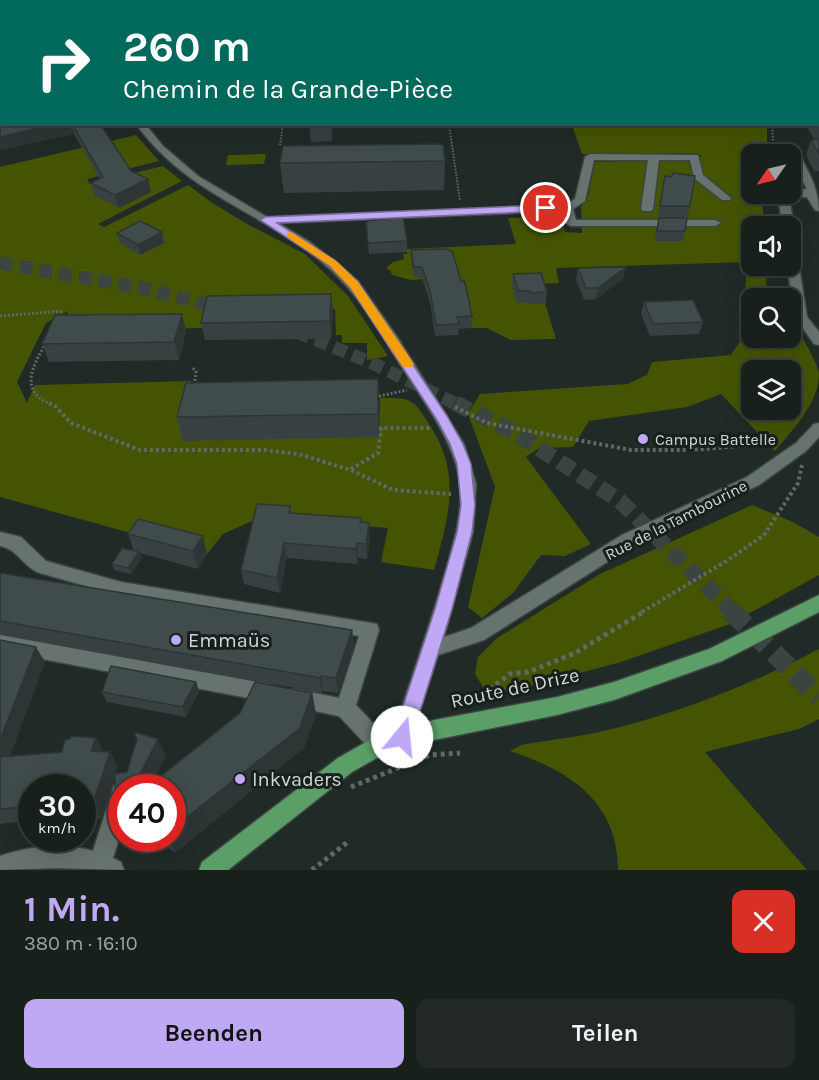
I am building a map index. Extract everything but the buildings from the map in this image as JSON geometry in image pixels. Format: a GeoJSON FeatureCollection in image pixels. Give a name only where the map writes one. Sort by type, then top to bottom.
{"type":"FeatureCollection","features":[{"type":"Feature","properties":{"kind":"main road","name":"Route de Drize"},"geometry":{"type":"LineString","coordinates":[[210,870],[345,765],[380,745],[402,737],[556,706],[614,691],[715,655],[819,603]]}},
{"type":"Feature","properties":{"kind":"street"},"geometry":{"type":"LineString","coordinates":[[142,126],[159,148],[194,178],[313,249],[354,284],[438,412],[461,455],[468,484],[465,532],[456,569],[402,737]]}},
{"type":"Feature","properties":{"kind":"street"},"geometry":{"type":"LineString","coordinates":[[265,220],[567,208],[580,201],[590,157],[694,157],[698,176],[726,198]]}},
{"type":"Feature","properties":{"kind":"street"},"geometry":{"type":"LineString","coordinates":[[647,208],[654,157]]}},
{"type":"Feature","properties":{"kind":"street"},"geometry":{"type":"LineString","coordinates":[[801,167],[814,191],[819,208]]}},
{"type":"Feature","properties":{"kind":"street"},"geometry":{"type":"LineString","coordinates":[[786,216],[783,194],[814,191]]}},
{"type":"Feature","properties":{"kind":"street"},"geometry":{"type":"LineString","coordinates":[[567,208],[571,223],[715,223]]}},
{"type":"Feature","properties":{"kind":"street"},"geometry":{"type":"LineString","coordinates":[[795,276],[801,317],[819,341]]}},
{"type":"Feature","properties":{"kind":"street","name":"Rue de la Tambourine"},"geometry":{"type":"LineString","coordinates":[[430,650],[477,634],[628,540],[753,481],[801,447],[819,428]]}},
{"type":"Feature","properties":{"kind":"street"},"geometry":{"type":"LineString","coordinates":[[0,539],[15,542],[40,566],[121,589],[370,630],[345,708]]}},
{"type":"Feature","properties":{"kind":"street"},"geometry":{"type":"LineString","coordinates":[[0,643],[345,708],[380,745]]}},
{"type":"Feature","properties":{"kind":"street"},"geometry":{"type":"LineString","coordinates":[[0,867],[36,857],[82,858],[107,867],[110,852]]}},
{"type":"Feature","properties":{"kind":"path"},"geometry":{"type":"LineString","coordinates":[[280,145],[283,126]]}},
{"type":"Feature","properties":{"kind":"path"},"geometry":{"type":"LineString","coordinates":[[449,126],[461,212]]}},
{"type":"Feature","properties":{"kind":"path"},"geometry":{"type":"LineString","coordinates":[[772,126],[773,144]]}},
{"type":"Feature","properties":{"kind":"path"},"geometry":{"type":"LineString","coordinates":[[0,316],[63,311],[58,321]]}},
{"type":"Feature","properties":{"kind":"path"},"geometry":{"type":"LineString","coordinates":[[46,342],[29,374],[30,386],[34,393],[57,407],[63,418],[71,423],[140,450],[264,450],[298,454],[351,470],[393,490],[454,494]]}},
{"type":"Feature","properties":{"kind":"path"},"geometry":{"type":"LineString","coordinates":[[193,368],[196,372],[194,392]]}},
{"type":"Feature","properties":{"kind":"path"},"geometry":{"type":"LineString","coordinates":[[375,397],[411,390]]}},
{"type":"Feature","properties":{"kind":"path"},"geometry":{"type":"LineString","coordinates":[[451,406],[487,423],[521,432],[632,450],[690,450],[782,442]]}},
{"type":"Feature","properties":{"kind":"path"},"geometry":{"type":"LineString","coordinates":[[351,470],[378,453],[381,428],[435,428]]}},
{"type":"Feature","properties":{"kind":"path"},"geometry":{"type":"LineString","coordinates":[[468,699],[485,693],[510,674],[528,672],[575,652],[728,560],[764,535],[798,483],[802,464],[801,447]]}},
{"type":"Feature","properties":{"kind":"path"},"geometry":{"type":"LineString","coordinates":[[339,789],[360,785],[429,755],[460,753]]}},
{"type":"Feature","properties":{"kind":"path"},"geometry":{"type":"LineString","coordinates":[[312,870],[349,841]]}},
{"type":"Feature","properties":{"kind":"green space"},"geometry":{"type":"Polygon","coordinates":[[[572,126],[767,126],[767,144],[741,144],[741,204],[763,204],[763,216],[741,216],[741,262],[556,268],[559,283],[539,284],[556,339],[511,340],[487,328],[472,328],[469,313],[426,279],[411,280],[392,275],[386,268],[393,262],[404,259],[403,254],[407,254],[407,249],[516,244],[508,218],[561,217],[565,232],[582,233],[581,207],[588,196],[595,162],[686,160],[690,162],[702,156],[696,153],[582,154],[572,126]]]}},
{"type":"Feature","properties":{"kind":"green space"},"geometry":{"type":"Polygon","coordinates":[[[136,135],[159,161],[87,179],[90,184],[163,166],[182,181],[98,224],[104,227],[188,185],[247,224],[305,254],[348,296],[388,356],[367,360],[367,343],[342,343],[342,335],[336,335],[335,309],[210,310],[202,328],[61,331],[68,311],[46,323],[17,382],[27,403],[35,385],[191,381],[187,402],[379,437],[380,398],[412,402],[431,427],[441,445],[447,463],[449,498],[447,515],[434,570],[381,562],[388,528],[259,518],[223,534],[207,554],[0,497],[0,167],[136,135]]]}},
{"type":"Feature","properties":{"kind":"green space"},"geometry":{"type":"Polygon","coordinates":[[[266,154],[264,164],[226,165],[228,155],[266,154]]]}},
{"type":"Feature","properties":{"kind":"green space"},"geometry":{"type":"Polygon","coordinates":[[[746,276],[766,276],[767,288],[745,288],[746,276]]]}},
{"type":"Feature","properties":{"kind":"green space"},"geometry":{"type":"Polygon","coordinates":[[[801,335],[814,358],[819,373],[815,395],[801,419],[801,360],[741,360],[741,415],[721,394],[687,407],[589,421],[573,447],[539,448],[526,457],[591,544],[565,556],[541,555],[513,593],[482,618],[468,607],[495,487],[468,414],[480,394],[627,384],[647,375],[652,362],[731,355],[741,340],[741,348],[801,348],[801,335]]]}},
{"type":"Feature","properties":{"kind":"green space"},"geometry":{"type":"Polygon","coordinates":[[[746,420],[800,420],[775,451],[746,420]]]}},
{"type":"Feature","properties":{"kind":"green space"},"geometry":{"type":"Polygon","coordinates":[[[752,505],[793,522],[819,537],[819,575],[730,624],[621,662],[527,687],[495,692],[483,687],[475,674],[478,657],[497,638],[600,574],[752,505]]]}},
{"type":"Feature","properties":{"kind":"green space"},"geometry":{"type":"Polygon","coordinates":[[[819,649],[819,719],[799,729],[705,752],[807,870],[618,870],[616,846],[609,825],[599,807],[586,792],[552,768],[510,751],[521,745],[608,730],[671,712],[771,673],[819,649]]]}},
{"type":"Feature","properties":{"kind":"tunnel"},"geometry":{"type":"LineString","coordinates":[[0,263],[142,288],[225,309]]}},
{"type":"Feature","properties":{"kind":"tunnel"},"geometry":{"type":"LineString","coordinates":[[297,332],[370,362],[458,405]]}},
{"type":"Feature","properties":{"kind":"tunnel"},"geometry":{"type":"LineString","coordinates":[[455,403],[514,432],[620,501],[733,612]]}},
{"type":"Feature","properties":{"kind":"tunnel"},"geometry":{"type":"LineString","coordinates":[[731,611],[819,697]]}},
{"type":"Feature","properties":{"kind":"slow traffic"},"geometry":{"type":"LineString","coordinates":[[291,235],[332,263],[354,284],[408,364]]}},
{"type":"Feature","properties":{"kind":"place","name":"Campus Battelle"},"geometry":{"type":"Point","coordinates":[643,439]}},
{"type":"Feature","properties":{"kind":"place","name":"Emmaüs"},"geometry":{"type":"Point","coordinates":[176,640]}},
{"type":"Feature","properties":{"kind":"place","name":"Inkvaders"},"geometry":{"type":"Point","coordinates":[240,779]}},
{"type":"Feature","properties":{"kind":"route"},"geometry":{"type":"LineString","coordinates":[[402,737],[444,609],[465,532],[468,484],[464,464],[442,419],[354,284],[332,263],[306,244],[265,220],[546,208]]}}]}
